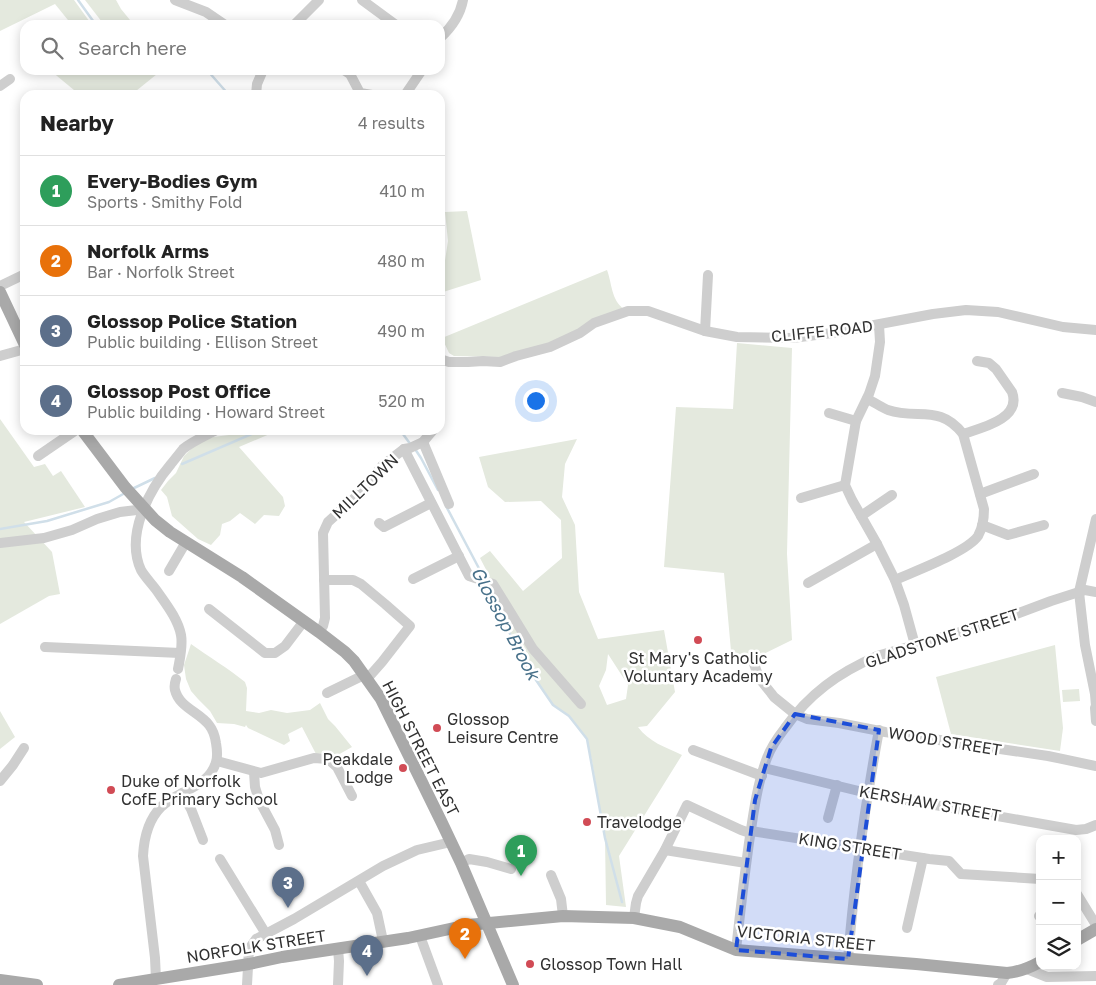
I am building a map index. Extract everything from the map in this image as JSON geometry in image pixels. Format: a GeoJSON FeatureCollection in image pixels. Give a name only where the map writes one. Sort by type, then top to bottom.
{"type":"FeatureCollection","features":[{"type":"Feature","properties":{"kind":"main road"},"geometry":{"type":"LineString","coordinates":[[0,292],[20,334]]}},
{"type":"Feature","properties":{"kind":"main road","name":"HIGH STREET EAST"},"geometry":{"type":"LineString","coordinates":[[86,435],[128,491],[155,520],[170,532],[242,577],[319,632],[354,661],[381,699],[461,863],[513,985]]}},
{"type":"Feature","properties":{"kind":"main road","name":"VICTORIA STREET"},"geometry":{"type":"LineString","coordinates":[[487,924],[563,916],[634,918],[680,927],[736,950],[848,958],[1007,973],[1027,969],[1036,964]]}},
{"type":"Feature","properties":{"kind":"main road","name":"NORFOLK STREET"},"geometry":{"type":"LineString","coordinates":[[119,985],[156,979],[176,980],[282,957],[420,936],[468,925],[487,924]]}},
{"type":"Feature","properties":{"kind":"main road"},"geometry":{"type":"LineString","coordinates":[[1081,938],[1096,929]]}},
{"type":"Feature","properties":{"kind":"main road"},"geometry":{"type":"LineString","coordinates":[[0,980],[37,985]]}},
{"type":"Feature","properties":{"kind":"street"},"geometry":{"type":"LineString","coordinates":[[175,0],[206,12],[218,20]]}},
{"type":"Feature","properties":{"kind":"street"},"geometry":{"type":"LineString","coordinates":[[299,20],[319,0]]}},
{"type":"Feature","properties":{"kind":"street"},"geometry":{"type":"LineString","coordinates":[[362,0],[389,20]]}},
{"type":"Feature","properties":{"kind":"street"},"geometry":{"type":"LineString","coordinates":[[445,34],[457,17],[463,0]]}},
{"type":"Feature","properties":{"kind":"street"},"geometry":{"type":"LineString","coordinates":[[256,90],[261,75]]}},
{"type":"Feature","properties":{"kind":"street"},"geometry":{"type":"LineString","coordinates":[[350,75],[356,90]]}},
{"type":"Feature","properties":{"kind":"street"},"geometry":{"type":"LineString","coordinates":[[408,90],[419,75]]}},
{"type":"Feature","properties":{"kind":"street"},"geometry":{"type":"LineString","coordinates":[[0,86],[10,79]]}},
{"type":"Feature","properties":{"kind":"street"},"geometry":{"type":"LineString","coordinates":[[705,331],[708,275]]}},
{"type":"Feature","properties":{"kind":"street"},"geometry":{"type":"LineString","coordinates":[[0,286],[20,276]]}},
{"type":"Feature","properties":{"kind":"street","name":"CLIFFE ROAD"},"geometry":{"type":"LineString","coordinates":[[445,361],[500,362],[550,347],[580,333],[594,323],[628,310],[648,311],[705,331],[736,337],[792,338],[966,310],[998,312],[1063,327],[1096,330]]}},
{"type":"Feature","properties":{"kind":"street"},"geometry":{"type":"LineString","coordinates":[[879,325],[880,342],[877,366],[872,387],[856,421],[845,485],[895,580],[915,645]]}},
{"type":"Feature","properties":{"kind":"street"},"geometry":{"type":"LineString","coordinates":[[0,356],[20,350]]}},
{"type":"Feature","properties":{"kind":"street"},"geometry":{"type":"LineString","coordinates":[[963,434],[1001,420],[1008,414],[1013,401],[1012,392],[989,362],[977,361]]}},
{"type":"Feature","properties":{"kind":"street"},"geometry":{"type":"LineString","coordinates":[[1062,393],[1096,402]]}},
{"type":"Feature","properties":{"kind":"street"},"geometry":{"type":"LineString","coordinates":[[867,399],[888,410],[942,417],[955,425],[963,434],[984,509],[982,525],[978,535],[966,548],[895,580]]}},
{"type":"Feature","properties":{"kind":"street"},"geometry":{"type":"LineString","coordinates":[[829,413],[856,421]]}},
{"type":"Feature","properties":{"kind":"street"},"geometry":{"type":"LineString","coordinates":[[38,456],[69,435]]}},
{"type":"Feature","properties":{"kind":"street"},"geometry":{"type":"LineString","coordinates":[[156,979],[145,870],[144,842],[147,829],[162,806],[206,778],[212,771],[216,761],[217,749],[210,725],[185,705],[174,689],[180,653],[181,636],[178,624],[142,570],[136,554],[136,541],[148,497],[182,450],[206,435]]}},
{"type":"Feature","properties":{"kind":"street"},"geometry":{"type":"LineString","coordinates":[[428,435],[421,442],[449,504]]}},
{"type":"Feature","properties":{"kind":"street","name":"MILLTOWN"},"geometry":{"type":"LineString","coordinates":[[319,632],[324,626],[325,618],[323,533],[328,522],[359,494],[382,466],[421,442]]}},
{"type":"Feature","properties":{"kind":"street"},"geometry":{"type":"LineString","coordinates":[[407,449],[431,503],[469,576],[493,584],[534,649],[581,704]]}},
{"type":"Feature","properties":{"kind":"street"},"geometry":{"type":"LineString","coordinates":[[980,494],[1034,474]]}},
{"type":"Feature","properties":{"kind":"street"},"geometry":{"type":"LineString","coordinates":[[801,498],[845,485]]}},
{"type":"Feature","properties":{"kind":"street"},"geometry":{"type":"LineString","coordinates":[[861,516],[892,496]]}},
{"type":"Feature","properties":{"kind":"street"},"geometry":{"type":"LineString","coordinates":[[379,523],[384,526],[431,503]]}},
{"type":"Feature","properties":{"kind":"street"},"geometry":{"type":"LineString","coordinates":[[0,542],[44,538],[120,512],[145,509]]}},
{"type":"Feature","properties":{"kind":"street"},"geometry":{"type":"LineString","coordinates":[[1096,519],[1079,592],[1085,644],[1095,694],[1096,721]]}},
{"type":"Feature","properties":{"kind":"street"},"geometry":{"type":"LineString","coordinates":[[982,525],[1008,535],[1044,525]]}},
{"type":"Feature","properties":{"kind":"street"},"geometry":{"type":"LineString","coordinates":[[169,571],[186,542]]}},
{"type":"Feature","properties":{"kind":"street"},"geometry":{"type":"LineString","coordinates":[[808,583],[876,544]]}},
{"type":"Feature","properties":{"kind":"street"},"geometry":{"type":"LineString","coordinates":[[412,579],[459,556]]}},
{"type":"Feature","properties":{"kind":"street"},"geometry":{"type":"LineString","coordinates":[[324,580],[353,580],[410,626],[382,662],[365,677],[327,693]]}},
{"type":"Feature","properties":{"kind":"street","name":"GLADSTONE STREET"},"geometry":{"type":"LineString","coordinates":[[736,950],[755,800],[767,758],[771,748],[795,714],[822,687],[850,669],[876,656],[995,622],[1085,590],[1096,592]]}},
{"type":"Feature","properties":{"kind":"street"},"geometry":{"type":"LineString","coordinates":[[209,609],[265,653],[275,653],[285,646],[304,621]]}},
{"type":"Feature","properties":{"kind":"street"},"geometry":{"type":"LineString","coordinates":[[45,647],[180,653]]}},
{"type":"Feature","properties":{"kind":"street"},"geometry":{"type":"LineString","coordinates":[[754,661],[756,672],[762,682],[772,692],[774,697],[795,714]]}},
{"type":"Feature","properties":{"kind":"street","name":"WOOD STREET"},"geometry":{"type":"LineString","coordinates":[[795,714],[807,719],[1048,756],[1096,766]]}},
{"type":"Feature","properties":{"kind":"street"},"geometry":{"type":"LineString","coordinates":[[848,958],[850,927],[867,793],[879,730]]}},
{"type":"Feature","properties":{"kind":"street"},"geometry":{"type":"LineString","coordinates":[[0,781],[14,765],[24,748]]}},
{"type":"Feature","properties":{"kind":"street","name":"KERSHAW STREET"},"geometry":{"type":"LineString","coordinates":[[693,750],[763,772],[837,785],[867,793],[1076,830],[1096,825]]}},
{"type":"Feature","properties":{"kind":"street"},"geometry":{"type":"LineString","coordinates":[[216,761],[261,773],[314,758],[328,759],[337,767],[352,796]]}},
{"type":"Feature","properties":{"kind":"street"},"geometry":{"type":"LineString","coordinates":[[254,772],[255,787],[259,800],[275,830],[279,845]]}},
{"type":"Feature","properties":{"kind":"street"},"geometry":{"type":"LineString","coordinates":[[828,818],[837,785]]}},
{"type":"Feature","properties":{"kind":"street"},"geometry":{"type":"LineString","coordinates":[[182,793],[203,840]]}},
{"type":"Feature","properties":{"kind":"street","name":"KING STREET"},"geometry":{"type":"LineString","coordinates":[[665,850],[687,805],[741,830],[949,861],[961,874],[1036,879]]}},
{"type":"Feature","properties":{"kind":"street"},"geometry":{"type":"LineString","coordinates":[[246,985],[249,949],[256,939],[383,866],[416,850],[451,842]]}},
{"type":"Feature","properties":{"kind":"street"},"geometry":{"type":"LineString","coordinates":[[634,918],[638,896],[665,850],[746,863]]}},
{"type":"Feature","properties":{"kind":"street"},"geometry":{"type":"LineString","coordinates":[[907,928],[923,858]]}},
{"type":"Feature","properties":{"kind":"street"},"geometry":{"type":"LineString","coordinates":[[220,859],[266,934]]}},
{"type":"Feature","properties":{"kind":"street"},"geometry":{"type":"LineString","coordinates":[[461,863],[469,859],[511,869]]}},
{"type":"Feature","properties":{"kind":"street"},"geometry":{"type":"LineString","coordinates":[[551,875],[561,899],[563,916]]}},
{"type":"Feature","properties":{"kind":"street"},"geometry":{"type":"LineString","coordinates":[[359,881],[377,913],[383,941]]}},
{"type":"Feature","properties":{"kind":"street"},"geometry":{"type":"LineString","coordinates":[[1081,901],[1096,925]]}},
{"type":"Feature","properties":{"kind":"street"},"geometry":{"type":"LineString","coordinates":[[420,936],[438,985]]}},
{"type":"Feature","properties":{"kind":"street"},"geometry":{"type":"LineString","coordinates":[[338,949],[338,985]]}},
{"type":"Feature","properties":{"kind":"street"},"geometry":{"type":"LineString","coordinates":[[1027,969],[1047,981],[1096,976]]}},
{"type":"Feature","properties":{"kind":"street"},"geometry":{"type":"LineString","coordinates":[[998,985],[1007,973]]}},
{"type":"Feature","properties":{"kind":"highlighted area"},"geometry":{"type":"Polygon","coordinates":[[[795,714],[879,730],[848,959],[736,950],[755,800],[771,748],[795,714]]]}},
{"type":"Feature","properties":{"kind":"shaded area"},"geometry":{"type":"Polygon","coordinates":[[[0,0],[74,0],[88,20],[68,20],[55,4],[0,31],[0,0]]]}},
{"type":"Feature","properties":{"kind":"shaded area"},"geometry":{"type":"Polygon","coordinates":[[[85,0],[116,0],[130,20],[100,20],[85,0]]]}},
{"type":"Feature","properties":{"kind":"shaded area"},"geometry":{"type":"Polygon","coordinates":[[[56,75],[156,75],[137,90],[74,90],[56,75]]]}},
{"type":"Feature","properties":{"kind":"shaded area"},"geometry":{"type":"Polygon","coordinates":[[[467,211],[481,280],[445,291],[445,260],[448,241],[445,212],[467,211]]]}},
{"type":"Feature","properties":{"kind":"shaded area"},"geometry":{"type":"Polygon","coordinates":[[[607,270],[614,296],[624,309],[559,340],[501,357],[454,356],[449,353],[445,344],[445,337],[607,270]]]}},
{"type":"Feature","properties":{"kind":"shaded area"},"geometry":{"type":"Polygon","coordinates":[[[737,343],[792,348],[787,554],[792,640],[739,666],[731,651],[724,573],[664,567],[676,407],[733,409],[737,343]]]}},
{"type":"Feature","properties":{"kind":"shaded area"},"geometry":{"type":"Polygon","coordinates":[[[0,419],[34,467],[45,464],[53,476],[61,471],[85,507],[24,522],[52,552],[60,594],[49,596],[0,624],[0,419]]]}},
{"type":"Feature","properties":{"kind":"shaded area"},"geometry":{"type":"Polygon","coordinates":[[[267,435],[239,447],[283,497],[285,506],[279,516],[264,515],[255,524],[240,513],[230,521],[222,524],[220,535],[211,545],[198,539],[172,516],[167,497],[161,490],[176,473],[184,456],[197,443],[213,437],[267,435]]]}},
{"type":"Feature","properties":{"kind":"shaded area"},"geometry":{"type":"Polygon","coordinates":[[[577,439],[565,464],[562,497],[575,525],[579,592],[598,639],[664,630],[675,692],[647,726],[638,727],[652,740],[682,755],[619,856],[626,907],[606,905],[605,838],[587,739],[569,716],[553,705],[523,661],[505,623],[506,608],[480,558],[490,551],[523,591],[562,558],[561,520],[541,501],[505,502],[488,487],[479,457],[577,439]],[[608,654],[606,670],[599,686],[607,705],[626,699],[628,685],[608,654]]]}},
{"type":"Feature","properties":{"kind":"shaded area"},"geometry":{"type":"Polygon","coordinates":[[[191,644],[245,682],[247,688],[246,711],[259,713],[271,710],[287,713],[310,710],[320,703],[328,719],[352,747],[336,756],[324,753],[316,754],[302,727],[288,734],[290,741],[284,745],[248,728],[246,725],[245,727],[217,723],[210,711],[191,691],[186,679],[184,665],[191,644]]]}},
{"type":"Feature","properties":{"kind":"shaded area"},"geometry":{"type":"Polygon","coordinates":[[[1055,645],[1063,728],[1060,751],[951,734],[936,677],[1055,645]]]}},
{"type":"Feature","properties":{"kind":"shaded area"},"geometry":{"type":"Polygon","coordinates":[[[1079,689],[1080,701],[1063,702],[1062,690],[1079,689]]]}},
{"type":"Feature","properties":{"kind":"shaded area"},"geometry":{"type":"Polygon","coordinates":[[[0,711],[15,737],[0,749],[0,711]]]}},
{"type":"Feature","properties":{"kind":"waterway"},"geometry":{"type":"LineString","coordinates":[[78,0],[92,20]]}},
{"type":"Feature","properties":{"kind":"waterway"},"geometry":{"type":"LineString","coordinates":[[211,75],[225,90]]}},
{"type":"Feature","properties":{"kind":"waterway"},"geometry":{"type":"LineString","coordinates":[[182,464],[249,435]]}},
{"type":"Feature","properties":{"kind":"waterway","name":"Glossop Brook"},"geometry":{"type":"LineString","coordinates":[[404,435],[411,445]]}},
{"type":"Feature","properties":{"kind":"waterway","name":"Glossop Brook"},"geometry":{"type":"LineString","coordinates":[[415,449],[438,490]]}},
{"type":"Feature","properties":{"kind":"waterway"},"geometry":{"type":"LineString","coordinates":[[132,489],[155,478]]}},
{"type":"Feature","properties":{"kind":"waterway"},"geometry":{"type":"LineString","coordinates":[[0,529],[47,521],[109,502],[125,493]]}},
{"type":"Feature","properties":{"kind":"waterway","name":"Glossop Brook"},"geometry":{"type":"LineString","coordinates":[[446,506],[483,576]]}},
{"type":"Feature","properties":{"kind":"waterway","name":"Glossop Brook"},"geometry":{"type":"LineString","coordinates":[[487,586],[523,661],[553,705],[569,716],[587,739],[605,838],[622,902]]}},
{"type":"Feature","properties":{"kind":"place","name":"St Mary's Catholic Voluntary Academy"},"geometry":{"type":"Point","coordinates":[698,640]}},
{"type":"Feature","properties":{"kind":"place","name":"Glossop Leisure Centre"},"geometry":{"type":"Point","coordinates":[437,728]}},
{"type":"Feature","properties":{"kind":"place","name":"Peakdale Lodge"},"geometry":{"type":"Point","coordinates":[403,768]}},
{"type":"Feature","properties":{"kind":"place","name":"Duke of Norfolk CofE Primary School"},"geometry":{"type":"Point","coordinates":[111,790]}},
{"type":"Feature","properties":{"kind":"place","name":"Travelodge"},"geometry":{"type":"Point","coordinates":[587,822]}},
{"type":"Feature","properties":{"kind":"place","name":"Every-Bodies Gym"},"geometry":{"type":"Point","coordinates":[521,876]}},
{"type":"Feature","properties":{"kind":"place","name":"Glossop Police Station"},"geometry":{"type":"Point","coordinates":[288,908]}},
{"type":"Feature","properties":{"kind":"place","name":"Norfolk Arms"},"geometry":{"type":"Point","coordinates":[465,959]}},
{"type":"Feature","properties":{"kind":"place","name":"Glossop Town Hall"},"geometry":{"type":"Point","coordinates":[530,964]}},
{"type":"Feature","properties":{"kind":"place","name":"Glossop Post Office"},"geometry":{"type":"Point","coordinates":[367,976]}}]}
